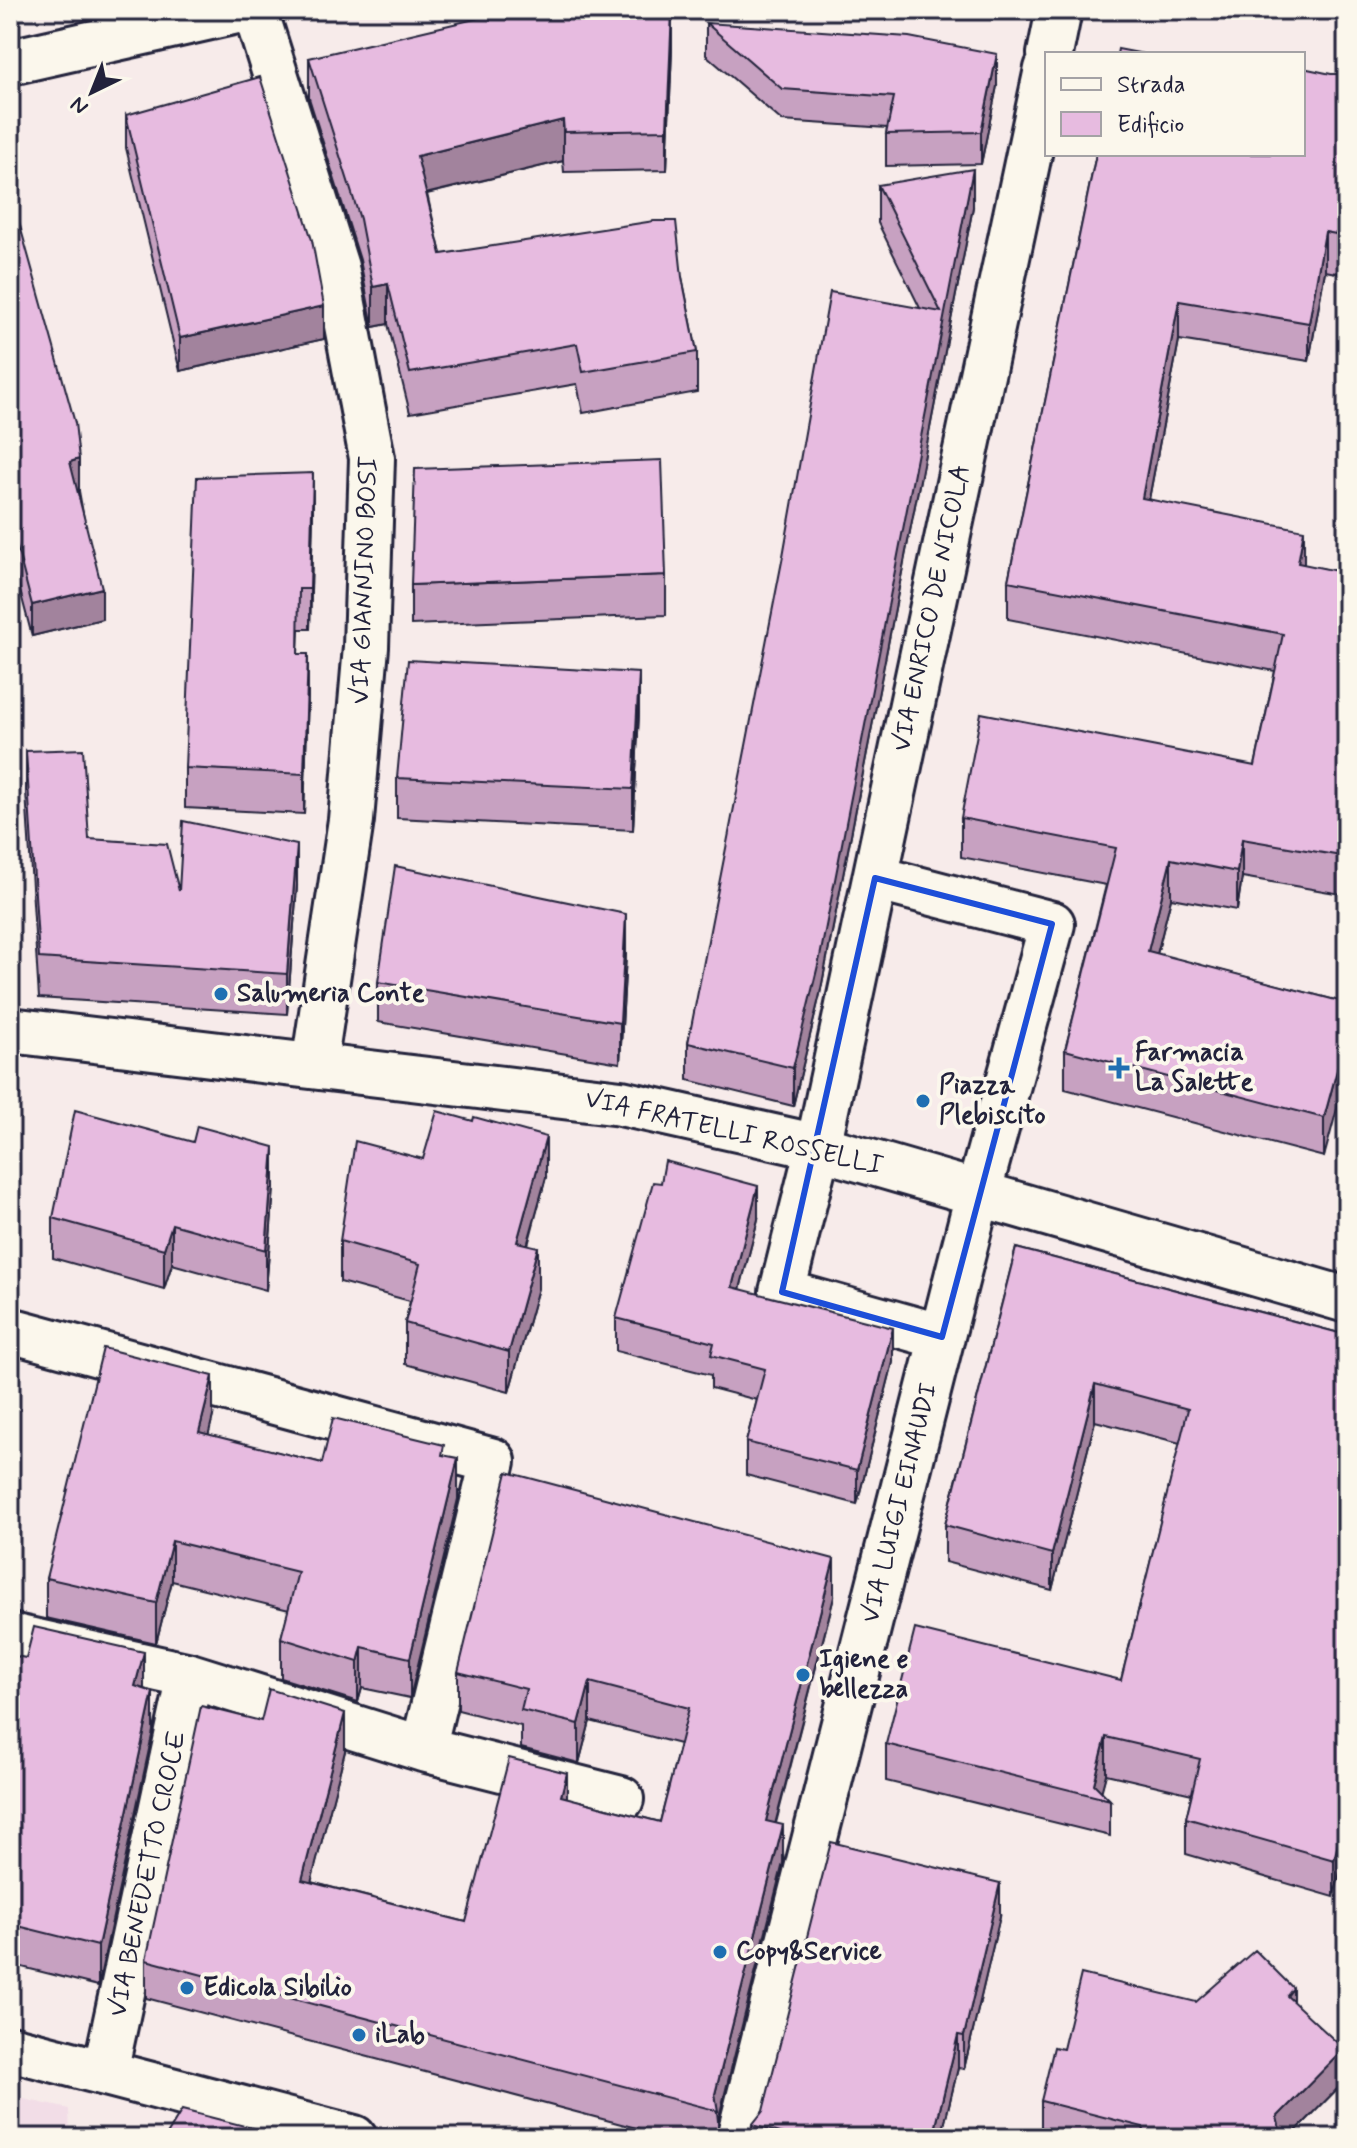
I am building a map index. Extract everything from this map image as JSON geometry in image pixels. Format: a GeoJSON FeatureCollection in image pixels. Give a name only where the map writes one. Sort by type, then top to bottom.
{"type":"FeatureCollection","features":[{"type":"Feature","properties":{"kind":"street"},"geometry":{"type":"LineString","coordinates":[[10,62],[241,10]]}},
{"type":"Feature","properties":{"kind":"street","name":"VIA GIANNINO BOSI"},"geometry":{"type":"LineString","coordinates":[[255,10],[336,267],[372,458],[366,647],[351,820],[314,1066]]}},
{"type":"Feature","properties":{"kind":"street"},"geometry":{"type":"LineString","coordinates":[[1050,52],[1059,10]]}},
{"type":"Feature","properties":{"kind":"street","name":"VIA ENRICO DE NICOLA"},"geometry":{"type":"LineString","coordinates":[[818,1147],[1045,78]]}},
{"type":"Feature","properties":{"kind":"street"},"geometry":{"type":"LineString","coordinates":[[875,878],[1052,924],[978,1194]]}},
{"type":"Feature","properties":{"kind":"street","name":"VIA FRATELLI ROSSELLI"},"geometry":{"type":"LineString","coordinates":[[10,1030],[621,1103],[818,1147],[1347,1300]]}},
{"type":"Feature","properties":{"kind":"street"},"geometry":{"type":"LineString","coordinates":[[818,1147],[782,1292],[942,1337]]}},
{"type":"Feature","properties":{"kind":"street","name":"VIA LUIGI EINAUDI"},"geometry":{"type":"LineString","coordinates":[[739,2138],[978,1194]]}},
{"type":"Feature","properties":{"kind":"street"},"geometry":{"type":"LineString","coordinates":[[10,1330],[493,1461],[423,1749]]}},
{"type":"Feature","properties":{"kind":"street"},"geometry":{"type":"LineString","coordinates":[[10,1636],[190,1676],[423,1749],[621,1799]]}},
{"type":"Feature","properties":{"kind":"street","name":"VIA BENEDETTO CROCE"},"geometry":{"type":"LineString","coordinates":[[105,2072],[190,1676]]}},
{"type":"Feature","properties":{"kind":"street"},"geometry":{"type":"LineString","coordinates":[[10,2048],[354,2138]]}},
{"type":"Feature","properties":{"kind":"highlighted area"},"geometry":{"type":"Polygon","coordinates":[[[875,878],[1052,924],[942,1337],[782,1292],[875,878]]]}},
{"type":"Feature","properties":{"kind":"shaded area"},"geometry":{"type":"Polygon","coordinates":[[[10,2096],[69,2109],[70,2138],[10,2138],[10,2096]]]}},
{"type":"Feature","properties":{"kind":"building"},"geometry":{"type":"Polygon","coordinates":[[[513,10],[672,10],[667,130],[564,132],[563,120],[417,156],[441,254],[654,221],[676,221],[682,277],[697,352],[583,372],[577,344],[410,373],[388,284],[373,287],[360,219],[309,58],[513,10]]]}},
{"type":"Feature","properties":{"kind":"building"},"geometry":{"type":"Polygon","coordinates":[[[706,23],[909,37],[997,54],[981,132],[886,134],[894,97],[782,89],[706,23]]]}},
{"type":"Feature","properties":{"kind":"building"},"geometry":{"type":"Polygon","coordinates":[[[1305,68],[1347,74],[1347,236],[1325,232],[1309,323],[1179,301],[1142,498],[1304,530],[1298,563],[1347,573],[1347,857],[1242,839],[1237,872],[1171,859],[1148,951],[1347,1003],[1347,1033],[1324,1118],[1065,1050],[1116,848],[961,818],[981,713],[1255,766],[1283,634],[1008,581],[1096,156],[1305,156],[1305,68]]]}},
{"type":"Feature","properties":{"kind":"building"},"geometry":{"type":"Polygon","coordinates":[[[260,77],[312,240],[324,306],[180,338],[126,115],[260,77]]]}},
{"type":"Feature","properties":{"kind":"building"},"geometry":{"type":"Polygon","coordinates":[[[973,169],[820,957],[793,1068],[688,1043],[783,556],[830,292],[941,312],[878,185],[973,169]]]}},
{"type":"Feature","properties":{"kind":"building"},"geometry":{"type":"Polygon","coordinates":[[[10,190],[75,423],[79,459],[70,462],[102,588],[32,605],[12,528],[10,493],[10,190]]]}},
{"type":"Feature","properties":{"kind":"building"},"geometry":{"type":"Polygon","coordinates":[[[662,460],[666,575],[411,585],[415,469],[662,460]]]}},
{"type":"Feature","properties":{"kind":"building"},"geometry":{"type":"Polygon","coordinates":[[[313,473],[310,589],[299,589],[298,654],[308,654],[304,774],[185,768],[197,477],[313,473]]]}},
{"type":"Feature","properties":{"kind":"building"},"geometry":{"type":"Polygon","coordinates":[[[408,660],[639,673],[633,789],[397,778],[408,660]]]}},
{"type":"Feature","properties":{"kind":"building"},"geometry":{"type":"Polygon","coordinates":[[[83,749],[89,839],[167,844],[179,891],[183,821],[297,845],[287,974],[39,958],[26,751],[83,749]]]}},
{"type":"Feature","properties":{"kind":"building"},"geometry":{"type":"Polygon","coordinates":[[[395,866],[626,914],[620,1023],[378,982],[395,866]]]}},
{"type":"Feature","properties":{"kind":"building"},"geometry":{"type":"Polygon","coordinates":[[[75,1110],[193,1142],[197,1126],[274,1147],[266,1250],[172,1224],[164,1249],[53,1218],[75,1110]]]}},
{"type":"Feature","properties":{"kind":"building"},"geometry":{"type":"Polygon","coordinates":[[[437,1111],[473,1121],[474,1117],[546,1137],[517,1242],[538,1247],[509,1352],[405,1323],[420,1264],[340,1241],[355,1141],[423,1159],[437,1111]]]}},
{"type":"Feature","properties":{"kind":"building"},"geometry":{"type":"Polygon","coordinates":[[[665,1161],[758,1186],[732,1287],[893,1328],[857,1470],[746,1442],[765,1369],[711,1355],[714,1343],[616,1318],[653,1182],[661,1183],[665,1161]]]}},
{"type":"Feature","properties":{"kind":"building"},"geometry":{"type":"Polygon","coordinates":[[[1016,1248],[1347,1335],[1347,1806],[1334,1860],[1186,1818],[1200,1759],[1106,1737],[1094,1784],[1110,1800],[886,1744],[915,1629],[1121,1680],[1188,1409],[1095,1384],[1052,1554],[945,1525],[1016,1248]]]}},
{"type":"Feature","properties":{"kind":"building"},"geometry":{"type":"Polygon","coordinates":[[[103,1348],[213,1376],[199,1432],[322,1463],[333,1418],[444,1445],[442,1455],[458,1458],[410,1658],[362,1647],[358,1662],[281,1638],[298,1572],[172,1541],[156,1603],[46,1578],[103,1348]]]}},
{"type":"Feature","properties":{"kind":"building"},"geometry":{"type":"Polygon","coordinates":[[[507,1472],[834,1559],[766,1821],[783,1825],[715,2094],[718,2111],[146,1960],[201,1706],[261,1721],[269,1689],[345,1713],[302,1880],[466,1922],[509,1758],[567,1773],[561,1796],[660,1822],[689,1708],[590,1682],[579,1724],[521,1710],[526,1689],[458,1672],[507,1472]]]}},
{"type":"Feature","properties":{"kind":"building"},"geometry":{"type":"Polygon","coordinates":[[[34,1627],[144,1652],[135,1686],[153,1692],[98,1946],[10,1924],[10,1655],[26,1658],[34,1627]]]}},
{"type":"Feature","properties":{"kind":"building"},"geometry":{"type":"Polygon","coordinates":[[[831,1842],[1000,1883],[964,2036],[958,2035],[933,2138],[783,2138],[784,2134],[752,2125],[763,2111],[831,1842]]]}},
{"type":"Feature","properties":{"kind":"building"},"geometry":{"type":"Polygon","coordinates":[[[1255,1950],[1293,1988],[1287,1996],[1344,2049],[1277,2117],[1282,2138],[1146,2138],[1143,2127],[1041,2101],[1054,2047],[1063,2049],[1081,1974],[1196,2002],[1255,1950]]]}},
{"type":"Feature","properties":{"kind":"building"},"geometry":{"type":"Polygon","coordinates":[[[182,2110],[291,2138],[165,2138],[182,2110]]]}},
{"type":"Feature","properties":{"kind":"place","name":"Salumeria Conte"},"geometry":{"type":"Point","coordinates":[221,994]}},
{"type":"Feature","properties":{"kind":"place","name":"Farmacia La Salette"},"geometry":{"type":"Point","coordinates":[1119,1068]}},
{"type":"Feature","properties":{"kind":"place","name":"Piazza Plebiscito"},"geometry":{"type":"Point","coordinates":[923,1101]}},
{"type":"Feature","properties":{"kind":"place","name":"Igiene e bellezza"},"geometry":{"type":"Point","coordinates":[803,1675]}},
{"type":"Feature","properties":{"kind":"place","name":"Copy&Service"},"geometry":{"type":"Point","coordinates":[720,1952]}},
{"type":"Feature","properties":{"kind":"place","name":"Edicola Sibilio"},"geometry":{"type":"Point","coordinates":[187,1988]}},
{"type":"Feature","properties":{"kind":"place","name":"iLab"},"geometry":{"type":"Point","coordinates":[359,2035]}}]}
